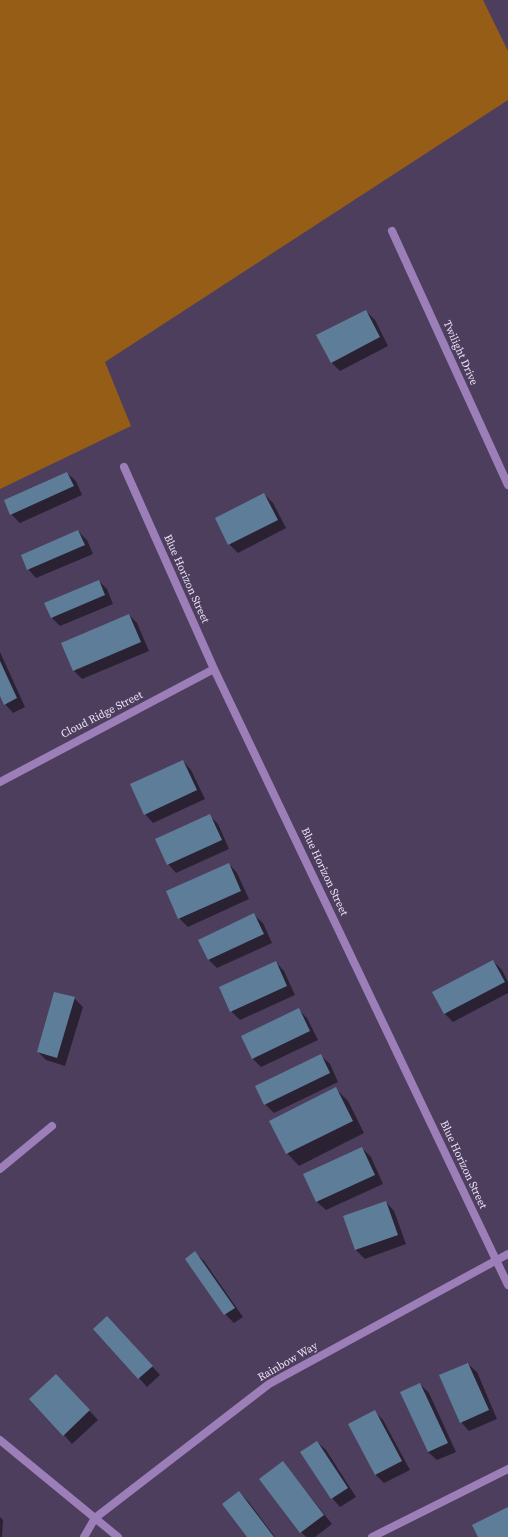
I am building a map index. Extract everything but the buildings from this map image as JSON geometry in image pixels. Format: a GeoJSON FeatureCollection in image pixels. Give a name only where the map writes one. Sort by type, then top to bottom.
{"type":"FeatureCollection","features":[{"type":"Feature","properties":{"kind":"street","name":"Twilight Drive"},"geometry":{"type":"LineString","coordinates":[[392,231],[508,485]]}},
{"type":"Feature","properties":{"kind":"street","name":"Blue Horizon Street"},"geometry":{"type":"LineString","coordinates":[[124,467],[214,669],[508,1285]]}},
{"type":"Feature","properties":{"kind":"street","name":"Cloud Ridge Street"},"geometry":{"type":"LineString","coordinates":[[0,782],[214,669]]}},
{"type":"Feature","properties":{"kind":"street"},"geometry":{"type":"LineString","coordinates":[[0,1169],[52,1126]]}},
{"type":"Feature","properties":{"kind":"street","name":"Rainbow Way"},"geometry":{"type":"LineString","coordinates":[[84,1537],[95,1518],[269,1384],[508,1254]]}},
{"type":"Feature","properties":{"kind":"street"},"geometry":{"type":"LineString","coordinates":[[0,1440],[118,1537]]}},
{"type":"Feature","properties":{"kind":"street"},"geometry":{"type":"LineString","coordinates":[[372,1537],[508,1468]]}},
{"type":"Feature","properties":{"kind":"shaded area"},"geometry":{"type":"Polygon","coordinates":[[[0,0],[483,0],[508,51],[508,100],[105,362],[131,426],[0,489],[0,0]]]}}]}
